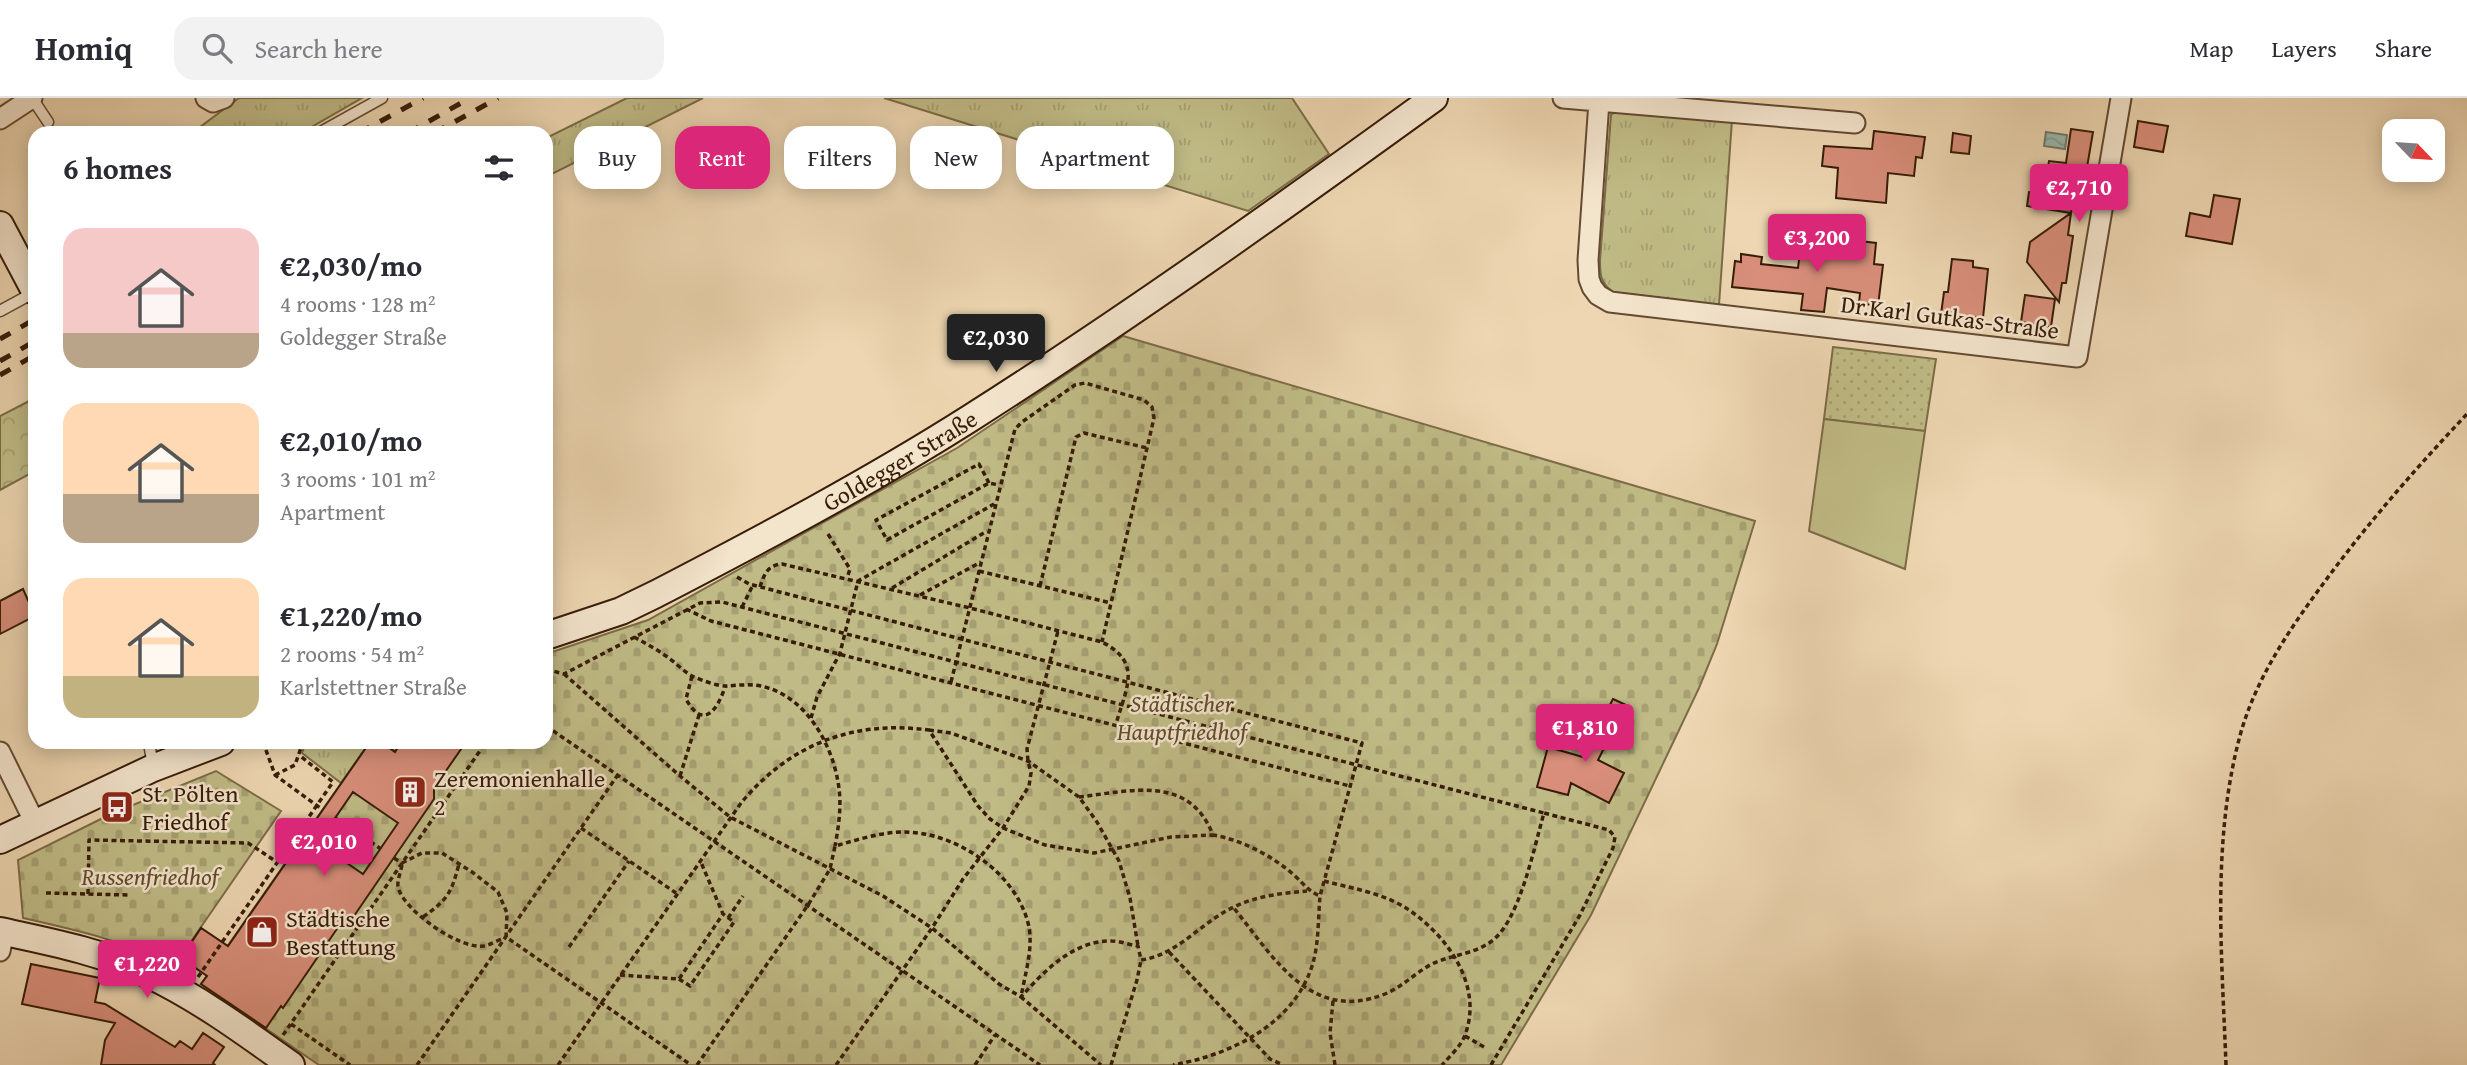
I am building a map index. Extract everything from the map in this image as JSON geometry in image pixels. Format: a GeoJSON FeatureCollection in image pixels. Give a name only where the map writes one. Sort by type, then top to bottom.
{"type":"FeatureCollection","features":[{"type":"Feature","properties":{"kind":"street"},"geometry":{"type":"LineString","coordinates":[[0,119],[32,98]]}},
{"type":"Feature","properties":{"kind":"street"},"geometry":{"type":"LineString","coordinates":[[206,98],[212,102],[224,98]]}},
{"type":"Feature","properties":{"kind":"street","name":"Goldegger Straße"},"geometry":{"type":"LineString","coordinates":[[553,634],[621,611],[713,564],[884,470],[969,419],[1284,206],[1434,98]]}},
{"type":"Feature","properties":{"kind":"street"},"geometry":{"type":"LineString","coordinates":[[1563,98],[1854,123]]}},
{"type":"Feature","properties":{"kind":"street","name":"Dr.Karl Gutkas-Straße"},"geometry":{"type":"LineString","coordinates":[[1599,101],[1588,260],[1591,287],[1610,302],[2077,357],[2121,98]]}},
{"type":"Feature","properties":{"kind":"street"},"geometry":{"type":"LineString","coordinates":[[5,238],[28,279]]}},
{"type":"Feature","properties":{"kind":"street"},"geometry":{"type":"LineString","coordinates":[[0,840],[35,823],[153,755],[184,749]]}},
{"type":"Feature","properties":{"kind":"street"},"geometry":{"type":"LineString","coordinates":[[0,752],[35,823]]}},
{"type":"Feature","properties":{"kind":"street"},"geometry":{"type":"LineString","coordinates":[[1,934],[62,944],[148,974],[187,994],[282,1058]]}},
{"type":"Feature","properties":{"kind":"lane"},"geometry":{"type":"LineString","coordinates":[[32,98],[48,122]]}},
{"type":"Feature","properties":{"kind":"lane"},"geometry":{"type":"LineString","coordinates":[[332,126],[382,98]]}},
{"type":"Feature","properties":{"kind":"lane"},"geometry":{"type":"LineString","coordinates":[[0,311],[28,295]]}},
{"type":"Feature","properties":{"kind":"path"},"geometry":{"type":"LineString","coordinates":[[951,682],[1015,429],[1075,384],[1084,383],[1144,400],[1152,407],[1154,418],[1102,642]]}},
{"type":"Feature","properties":{"kind":"path"},"geometry":{"type":"LineString","coordinates":[[2226,1065],[2222,938],[2225,820],[2238,744],[2256,689],[2299,616],[2334,568],[2420,463],[2467,414]]}},
{"type":"Feature","properties":{"kind":"path"},"geometry":{"type":"LineString","coordinates":[[1040,586],[1076,437],[1084,433],[1147,448]]}},
{"type":"Feature","properties":{"kind":"path"},"geometry":{"type":"LineString","coordinates":[[989,483],[979,464],[876,520],[887,540],[989,483],[1000,485]]}},
{"type":"Feature","properties":{"kind":"path"},"geometry":{"type":"LineString","coordinates":[[811,719],[822,685],[840,653],[858,582],[995,504]]}},
{"type":"Feature","properties":{"kind":"path"},"geometry":{"type":"LineString","coordinates":[[890,589],[989,530]]}},
{"type":"Feature","properties":{"kind":"path"},"geometry":{"type":"LineString","coordinates":[[828,534],[849,569],[846,579]]}},
{"type":"Feature","properties":{"kind":"path"},"geometry":{"type":"LineString","coordinates":[[918,596],[981,562]]}},
{"type":"Feature","properties":{"kind":"path"},"geometry":{"type":"LineString","coordinates":[[713,564],[760,587],[1362,743],[1320,897],[1313,965],[1303,987],[1271,1026],[1251,1038],[1217,1052],[1173,1065]]}},
{"type":"Feature","properties":{"kind":"path"},"geometry":{"type":"LineString","coordinates":[[760,587],[767,570],[782,564],[1102,642],[1117,650],[1128,664],[1128,681],[1116,724]]}},
{"type":"Feature","properties":{"kind":"path"},"geometry":{"type":"LineString","coordinates":[[979,571],[1111,603]]}},
{"type":"Feature","properties":{"kind":"path"},"geometry":{"type":"LineString","coordinates":[[742,607],[753,585]]}},
{"type":"Feature","properties":{"kind":"path"},"geometry":{"type":"LineString","coordinates":[[564,674],[686,609],[699,603],[722,601],[1609,830],[1615,837],[1613,848],[1580,915],[1491,1065]]}},
{"type":"Feature","properties":{"kind":"path"},"geometry":{"type":"LineString","coordinates":[[686,609],[711,621],[1350,786]]}},
{"type":"Feature","properties":{"kind":"path"},"geometry":{"type":"LineString","coordinates":[[836,1065],[963,879],[1003,828],[1029,786],[1031,773],[1027,749],[1058,631]]}},
{"type":"Feature","properties":{"kind":"path"},"geometry":{"type":"LineString","coordinates":[[634,637],[692,676],[725,687],[740,684],[761,686],[794,702],[811,719],[832,761],[838,781],[840,805],[830,869],[697,1065]]}},
{"type":"Feature","properties":{"kind":"path"},"geometry":{"type":"LineString","coordinates":[[553,671],[564,674],[730,817],[873,891],[932,928],[999,984],[1021,997],[1101,1065]]}},
{"type":"Feature","properties":{"kind":"path"},"geometry":{"type":"LineString","coordinates":[[692,676],[686,699],[691,709],[699,715],[715,710],[725,687]]}},
{"type":"Feature","properties":{"kind":"path"},"geometry":{"type":"LineString","coordinates":[[680,776],[699,715]]}},
{"type":"Feature","properties":{"kind":"path"},"geometry":{"type":"LineString","coordinates":[[558,1065],[730,817],[760,780],[781,762],[823,741],[877,728],[904,726],[951,733],[1028,761],[1079,797],[1113,849],[1130,898],[1141,960],[1111,1065]]}},
{"type":"Feature","properties":{"kind":"path"},"geometry":{"type":"LineString","coordinates":[[929,730],[978,806],[1003,828],[1045,845],[1094,853],[1171,837],[1227,837],[1271,858],[1297,878],[1307,891],[1320,897]]}},
{"type":"Feature","properties":{"kind":"path"},"geometry":{"type":"LineString","coordinates":[[553,731],[1040,1065]]}},
{"type":"Feature","properties":{"kind":"path"},"geometry":{"type":"LineString","coordinates":[[266,749],[275,775],[323,810]]}},
{"type":"Feature","properties":{"kind":"path"},"geometry":{"type":"LineString","coordinates":[[275,775],[295,765],[301,749]]}},
{"type":"Feature","properties":{"kind":"path"},"geometry":{"type":"LineString","coordinates":[[282,1058],[291,1024],[481,749]]}},
{"type":"Feature","properties":{"kind":"path"},"geometry":{"type":"LineString","coordinates":[[187,994],[333,782],[299,755]]}},
{"type":"Feature","properties":{"kind":"path"},"geometry":{"type":"LineString","coordinates":[[418,1065],[618,775]]}},
{"type":"Feature","properties":{"kind":"path"},"geometry":{"type":"LineString","coordinates":[[1079,797],[1168,792],[1199,808],[1213,835]]}},
{"type":"Feature","properties":{"kind":"path"},"geometry":{"type":"LineString","coordinates":[[1233,907],[1287,974],[1303,987],[1333,1000],[1366,1000],[1386,994],[1427,967],[1454,955],[1475,951],[1490,943],[1503,931],[1520,893],[1544,813]]}},
{"type":"Feature","properties":{"kind":"path"},"geometry":{"type":"LineString","coordinates":[[335,818],[381,849]]}},
{"type":"Feature","properties":{"kind":"path"},"geometry":{"type":"LineString","coordinates":[[581,828],[677,893]]}},
{"type":"Feature","properties":{"kind":"path"},"geometry":{"type":"LineString","coordinates":[[835,846],[888,833],[907,832],[939,838],[980,858],[1002,877],[1024,910],[1030,946],[1021,997]]}},
{"type":"Feature","properties":{"kind":"path"},"geometry":{"type":"LineString","coordinates":[[88,894],[89,840],[248,843],[277,862]]}},
{"type":"Feature","properties":{"kind":"path"},"geometry":{"type":"LineString","coordinates":[[402,863],[422,853],[442,853],[499,892],[507,913],[506,937]]}},
{"type":"Feature","properties":{"kind":"path"},"geometry":{"type":"LineString","coordinates":[[394,858],[402,863]]}},
{"type":"Feature","properties":{"kind":"path"},"geometry":{"type":"LineString","coordinates":[[620,975],[679,979],[690,986],[734,922],[723,914],[700,860]]}},
{"type":"Feature","properties":{"kind":"path"},"geometry":{"type":"LineString","coordinates":[[569,947],[629,861]]}},
{"type":"Feature","properties":{"kind":"path"},"geometry":{"type":"LineString","coordinates":[[402,863],[398,886],[407,904],[423,917],[462,943],[483,947],[506,937]]}},
{"type":"Feature","properties":{"kind":"path"},"geometry":{"type":"LineString","coordinates":[[423,917],[445,901],[452,891],[459,864]]}},
{"type":"Feature","properties":{"kind":"path"},"geometry":{"type":"LineString","coordinates":[[1324,881],[1381,897],[1404,907],[1423,921],[1454,955],[1463,972],[1470,1014],[1465,1036],[1442,1065]]}},
{"type":"Feature","properties":{"kind":"path"},"geometry":{"type":"LineString","coordinates":[[1141,960],[1168,952],[1233,907],[1283,893],[1307,891]]}},
{"type":"Feature","properties":{"kind":"path"},"geometry":{"type":"LineString","coordinates":[[46,892],[129,895]]}},
{"type":"Feature","properties":{"kind":"path"},"geometry":{"type":"LineString","coordinates":[[728,918],[743,897]]}},
{"type":"Feature","properties":{"kind":"path"},"geometry":{"type":"LineString","coordinates":[[679,979],[723,914]]}},
{"type":"Feature","properties":{"kind":"path"},"geometry":{"type":"LineString","coordinates":[[506,937],[691,1065]]}},
{"type":"Feature","properties":{"kind":"path"},"geometry":{"type":"LineString","coordinates":[[1021,997],[1054,964],[1074,950],[1093,943],[1112,941],[1139,946]]}},
{"type":"Feature","properties":{"kind":"path"},"geometry":{"type":"LineString","coordinates":[[1168,952],[1251,1038],[1270,1062],[1283,1065]]}},
{"type":"Feature","properties":{"kind":"path"},"geometry":{"type":"LineString","coordinates":[[1333,1000],[1330,1033],[1335,1065]]}},
{"type":"Feature","properties":{"kind":"path"},"geometry":{"type":"LineString","coordinates":[[291,1024],[350,1065]]}},
{"type":"Feature","properties":{"kind":"path"},"geometry":{"type":"LineString","coordinates":[[975,1065],[996,1034]]}},
{"type":"Feature","properties":{"kind":"path"},"geometry":{"type":"LineString","coordinates":[[1465,1036],[1484,1047]]}},
{"type":"Feature","properties":{"kind":"green space"},"geometry":{"type":"Polygon","coordinates":[[[239,98],[362,98],[313,126],[201,126],[239,98]]]}},
{"type":"Feature","properties":{"kind":"green space"},"geometry":{"type":"Polygon","coordinates":[[[627,98],[703,98],[647,126],[574,126],[574,163],[553,173],[553,135],[627,98]]]}},
{"type":"Feature","properties":{"kind":"green space"},"geometry":{"type":"Polygon","coordinates":[[[884,98],[1292,98],[1329,154],[1248,211],[1174,188],[1174,126],[1016,126],[1016,139],[1002,135],[1002,126],[974,126],[884,98]]]}},
{"type":"Feature","properties":{"kind":"green space"},"geometry":{"type":"Polygon","coordinates":[[[1616,111],[1732,120],[1719,305],[1613,292],[1603,282],[1600,260],[1611,115],[1616,111]]]}},
{"type":"Feature","properties":{"kind":"green space","name":"Städtischer Hauptfriedhof"},"geometry":{"type":"Polygon","coordinates":[[[1123,336],[1755,521],[1717,644],[1699,688],[1591,915],[1501,1065],[319,1065],[201,984],[365,749],[553,749],[553,652],[648,620],[957,448],[1123,336]]]}},
{"type":"Feature","properties":{"kind":"green space"},"geometry":{"type":"Polygon","coordinates":[[[1833,347],[1936,359],[1925,431],[1824,419],[1833,347]]]}},
{"type":"Feature","properties":{"kind":"green space"},"geometry":{"type":"Polygon","coordinates":[[[28,402],[28,475],[0,490],[0,416],[28,402]]]}},
{"type":"Feature","properties":{"kind":"green space"},"geometry":{"type":"Polygon","coordinates":[[[1824,419],[1925,431],[1905,569],[1809,531],[1824,419]]]}},
{"type":"Feature","properties":{"kind":"green space"},"geometry":{"type":"Polygon","coordinates":[[[303,749],[365,749],[341,783],[302,753],[303,749]]]}},
{"type":"Feature","properties":{"kind":"green space","name":"Russenfriedhof"},"geometry":{"type":"Polygon","coordinates":[[[216,771],[281,811],[174,966],[119,943],[23,918],[18,860],[111,814],[216,771]]]}},
{"type":"Feature","properties":{"kind":"water"},"geometry":{"type":"Polygon","coordinates":[[[2046,132],[2067,135],[2065,149],[2044,146],[2046,132]]]}},
{"type":"Feature","properties":{"kind":"building"},"geometry":{"type":"Polygon","coordinates":[[[2138,121],[2168,126],[2163,152],[2134,147],[2138,121]]]}},
{"type":"Feature","properties":{"kind":"building"},"geometry":{"type":"Polygon","coordinates":[[[2071,129],[2093,132],[2084,185],[2078,184],[2071,213],[2027,206],[2029,192],[2044,194],[2049,161],[2066,163],[2071,129]]]}},
{"type":"Feature","properties":{"kind":"building"},"geometry":{"type":"Polygon","coordinates":[[[1874,131],[1925,137],[1922,158],[1916,157],[1914,176],[1888,173],[1886,203],[1836,198],[1838,168],[1822,166],[1824,146],[1872,149],[1874,131]]]}},
{"type":"Feature","properties":{"kind":"building"},"geometry":{"type":"Polygon","coordinates":[[[1953,133],[1971,136],[1969,154],[1951,152],[1953,133]]]}},
{"type":"Feature","properties":{"kind":"building"},"geometry":{"type":"Polygon","coordinates":[[[2214,195],[2240,199],[2232,244],[2186,236],[2190,213],[2210,217],[2214,195]]]}},
{"type":"Feature","properties":{"kind":"building"},"geometry":{"type":"Polygon","coordinates":[[[2071,213],[2068,235],[2073,236],[2066,283],[2062,283],[2059,302],[2027,262],[2030,242],[2071,213]]]}},
{"type":"Feature","properties":{"kind":"building"},"geometry":{"type":"Polygon","coordinates":[[[1851,240],[1876,243],[1874,264],[1883,265],[1878,306],[1859,303],[1860,293],[1827,288],[1824,312],[1801,310],[1803,294],[1732,287],[1735,261],[1741,262],[1741,254],[1762,257],[1761,264],[1798,268],[1801,243],[1850,249],[1851,240]]]}},
{"type":"Feature","properties":{"kind":"building"},"geometry":{"type":"Polygon","coordinates":[[[1952,259],[1973,261],[1973,267],[1988,269],[1983,318],[1941,314],[1944,292],[1948,292],[1952,259]]]}},
{"type":"Feature","properties":{"kind":"building"},"geometry":{"type":"Polygon","coordinates":[[[2025,295],[2055,299],[2051,327],[2021,322],[2025,295]]]}},
{"type":"Feature","properties":{"kind":"building"},"geometry":{"type":"Polygon","coordinates":[[[23,589],[28,600],[28,620],[0,634],[0,601],[23,589]]]}},
{"type":"Feature","properties":{"kind":"building"},"geometry":{"type":"Polygon","coordinates":[[[1613,699],[1626,705],[1598,760],[1624,773],[1609,803],[1571,783],[1568,795],[1537,787],[1548,747],[1583,757],[1613,699]]]}},
{"type":"Feature","properties":{"kind":"building"},"geometry":{"type":"Polygon","coordinates":[[[365,749],[391,749],[395,752],[397,749],[461,749],[434,788],[434,799],[354,916],[343,920],[283,1008],[281,1006],[266,1028],[201,984],[207,976],[181,958],[201,928],[228,946],[365,749]],[[353,792],[318,843],[363,874],[398,823],[353,792]]]}},
{"type":"Feature","properties":{"kind":"building"},"geometry":{"type":"Polygon","coordinates":[[[31,964],[100,978],[95,1002],[105,1004],[175,1047],[180,1041],[192,1049],[203,1033],[224,1047],[213,1063],[215,1065],[101,1065],[105,1040],[115,1023],[22,1004],[31,964]]]}},
{"type":"Feature","properties":{"kind":"railway"},"geometry":{"type":"LineString","coordinates":[[372,126],[423,98]]}},
{"type":"Feature","properties":{"kind":"railway"},"geometry":{"type":"LineString","coordinates":[[420,126],[470,98]]}},
{"type":"Feature","properties":{"kind":"railway"},"geometry":{"type":"LineString","coordinates":[[447,126],[498,98]]}},
{"type":"Feature","properties":{"kind":"railway"},"geometry":{"type":"LineString","coordinates":[[0,339],[28,323]]}},
{"type":"Feature","properties":{"kind":"railway"},"geometry":{"type":"LineString","coordinates":[[0,361],[28,345]]}},
{"type":"Feature","properties":{"kind":"railway"},"geometry":{"type":"LineString","coordinates":[[0,375],[28,359]]}},
{"type":"Feature","properties":{"kind":"place","name":"Zeremonienhalle 2"},"geometry":{"type":"Point","coordinates":[410,792]}},
{"type":"Feature","properties":{"kind":"place","name":"St. Pölten Friedhof"},"geometry":{"type":"Point","coordinates":[117,807]}},
{"type":"Feature","properties":{"kind":"place","name":"Städtische Bestattung"},"geometry":{"type":"Point","coordinates":[262,932]}}]}
